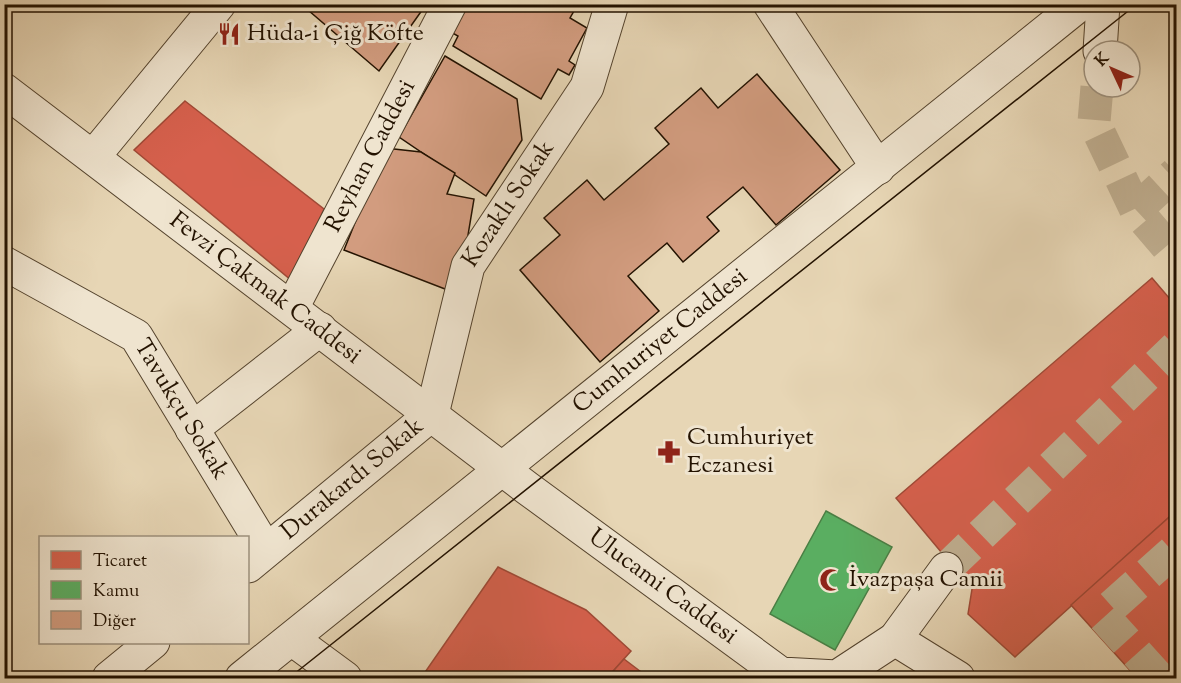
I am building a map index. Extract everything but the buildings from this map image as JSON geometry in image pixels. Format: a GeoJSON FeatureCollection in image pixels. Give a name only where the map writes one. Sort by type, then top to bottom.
{"type":"FeatureCollection","features":[{"type":"Feature","properties":{"kind":"street"},"geometry":{"type":"LineString","coordinates":[[93,157],[219,4]]}},
{"type":"Feature","properties":{"kind":"street","name":"Reyhan Caddesi"},"geometry":{"type":"LineString","coordinates":[[292,308],[450,4]]}},
{"type":"Feature","properties":{"kind":"street","name":"Kozaklı Sokak"},"geometry":{"type":"LineString","coordinates":[[432,414],[468,267],[588,87],[612,4]]}},
{"type":"Feature","properties":{"kind":"street"},"geometry":{"type":"LineString","coordinates":[[770,4],[878,168]]}},
{"type":"Feature","properties":{"kind":"street","name":"Cumhuriyet Caddesi"},"geometry":{"type":"LineString","coordinates":[[242,678],[292,639],[516,479],[878,168],[1080,4]]}},
{"type":"Feature","properties":{"kind":"street"},"geometry":{"type":"LineString","coordinates":[[1101,39],[1103,4]]}},
{"type":"Feature","properties":{"kind":"street","name":"Fevzi Çakmak Caddesi"},"geometry":{"type":"LineString","coordinates":[[4,90],[516,479]]}},
{"type":"Feature","properties":{"kind":"street","name":"Tavukçu Sokak"},"geometry":{"type":"LineString","coordinates":[[4,263],[136,336],[192,429],[246,536]]}},
{"type":"Feature","properties":{"kind":"street"},"geometry":{"type":"LineString","coordinates":[[192,429],[320,329]]}},
{"type":"Feature","properties":{"kind":"street","name":"Durakardı Sokak"},"geometry":{"type":"LineString","coordinates":[[257,558],[432,414]]}},
{"type":"Feature","properties":{"kind":"street","name":"Ulucami Caddesi"},"geometry":{"type":"LineString","coordinates":[[516,479],[779,676],[837,677],[895,639]]}},
{"type":"Feature","properties":{"kind":"street","name":"Tavukçu Sokak"},"geometry":{"type":"LineString","coordinates":[[249,542],[257,558]]}},
{"type":"Feature","properties":{"kind":"street"},"geometry":{"type":"LineString","coordinates":[[945,569],[895,639],[958,678]]}},
{"type":"Feature","properties":{"kind":"street"},"geometry":{"type":"LineString","coordinates":[[292,639],[345,678]]}},
{"type":"Feature","properties":{"kind":"street"},"geometry":{"type":"LineString","coordinates":[[109,678],[151,644]]}},
{"type":"Feature","properties":{"kind":"tunnel"},"geometry":{"type":"LineString","coordinates":[[1096,99],[1094,122],[1136,210],[1176,257]]}},
{"type":"Feature","properties":{"kind":"tunnel"},"geometry":{"type":"LineString","coordinates":[[1136,210],[1176,173]]}},
{"type":"Feature","properties":{"kind":"tunnel"},"geometry":{"type":"LineString","coordinates":[[946,569],[1176,347]]}},
{"type":"Feature","properties":{"kind":"tunnel"},"geometry":{"type":"LineString","coordinates":[[1159,678],[1102,615],[1176,549]]}},
{"type":"Feature","properties":{"kind":"tram line"},"geometry":{"type":"LineString","coordinates":[[289,678],[1137,4]]}},
{"type":"Feature","properties":{"kind":"place","name":"Hüda-i Çiğ Köfte"},"geometry":{"type":"Point","coordinates":[229,34]}},
{"type":"Feature","properties":{"kind":"place","name":"Cumhuriyet Eczanesi"},"geometry":{"type":"Point","coordinates":[669,452]}},
{"type":"Feature","properties":{"kind":"place","name":"İvazpaşa Camii"},"geometry":{"type":"Point","coordinates":[831,580]}}]}
